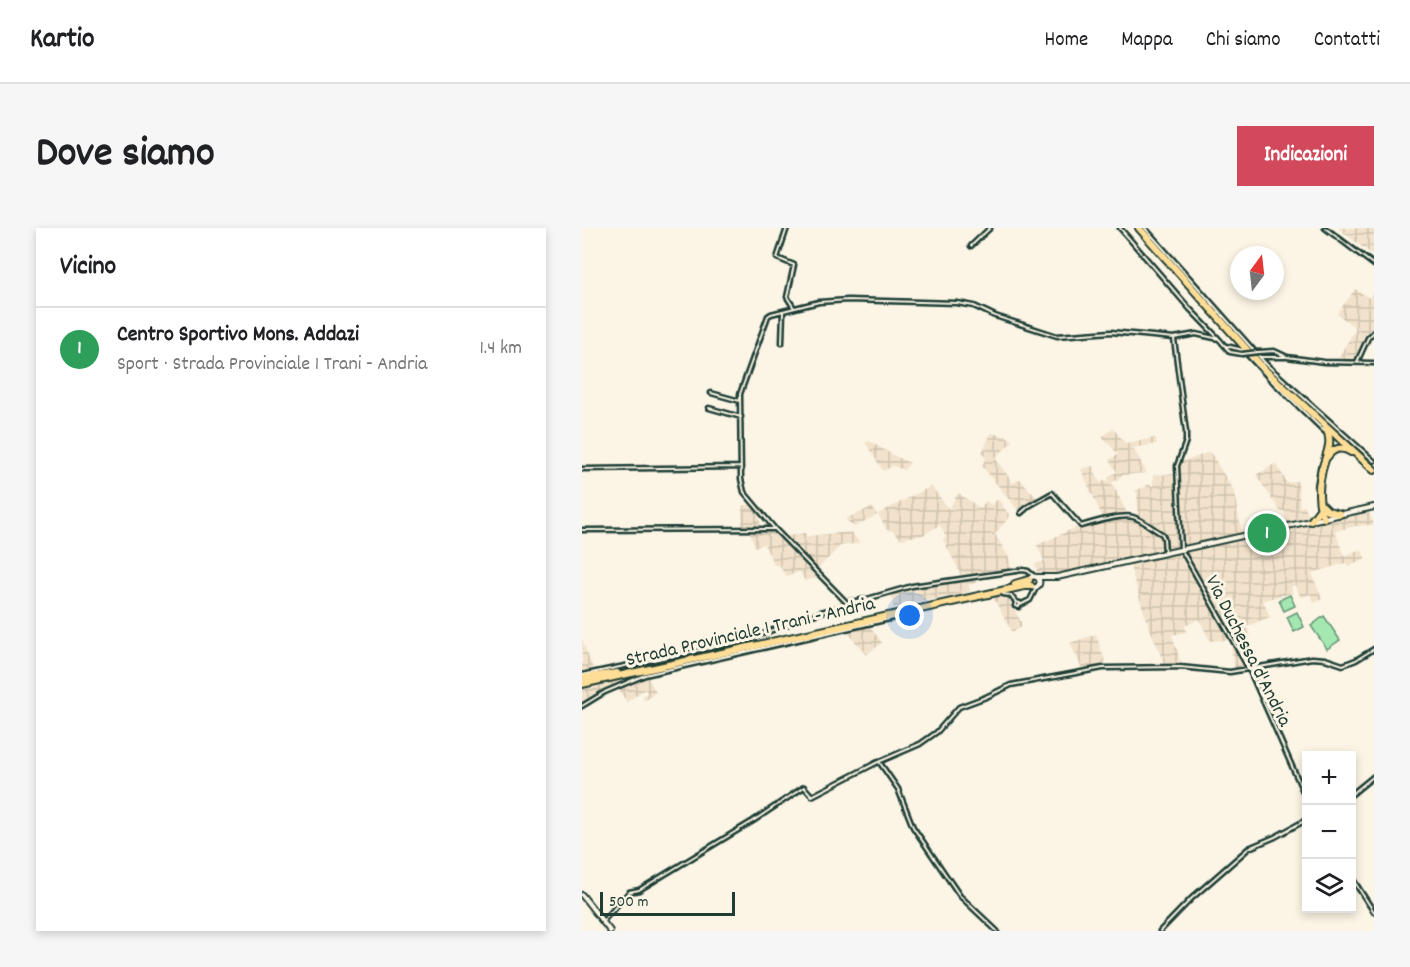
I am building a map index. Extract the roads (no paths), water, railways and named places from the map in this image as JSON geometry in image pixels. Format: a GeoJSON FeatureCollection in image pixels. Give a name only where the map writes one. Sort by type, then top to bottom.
{"type":"FeatureCollection","features":[{"type":"Feature","properties":{"kind":"highway"},"geometry":{"type":"LineString","coordinates":[[1142,228],[1265,370],[1374,469]]}},
{"type":"Feature","properties":{"kind":"highway"},"geometry":{"type":"LineString","coordinates":[[1142,228],[1266,368],[1374,469]]}},
{"type":"Feature","properties":{"kind":"highway"},"geometry":{"type":"LineString","coordinates":[[1317,418],[1329,435],[1330,442],[1319,484],[1324,518]]}},
{"type":"Feature","properties":{"kind":"highway"},"geometry":{"type":"LineString","coordinates":[[1324,460],[1333,451],[1345,449],[1374,469]]}},
{"type":"Feature","properties":{"kind":"highway"},"geometry":{"type":"LineString","coordinates":[[1309,521],[1322,505]]}},
{"type":"Feature","properties":{"kind":"highway"},"geometry":{"type":"LineString","coordinates":[[1322,505],[1328,511],[1340,514]]}},
{"type":"Feature","properties":{"kind":"highway","name":"Strada Provinciale 1 Trani - Andria"},"geometry":{"type":"LineString","coordinates":[[583,681],[1033,580]]}},
{"type":"Feature","properties":{"kind":"highway","name":"Strada Provinciale 1 Trani - Andria"},"geometry":{"type":"LineString","coordinates":[[583,681],[909,611],[1033,580]]}},
{"type":"Feature","properties":{"kind":"main road","name":"Strada Provinciale 1 Trani - Andria"},"geometry":{"type":"LineString","coordinates":[[1033,580],[1057,577],[1374,507]]}},
{"type":"Feature","properties":{"kind":"main road","name":"Strada Provinciale 1 Trani - Andria"},"geometry":{"type":"LineString","coordinates":[[1033,580],[1057,577]]}},
{"type":"Feature","properties":{"kind":"main road"},"geometry":{"type":"LineString","coordinates":[[582,895],[604,920],[610,931]]}},
{"type":"Feature","properties":{"kind":"street"},"geometry":{"type":"LineString","coordinates":[[787,228],[777,258],[794,265],[787,297],[794,309]]}},
{"type":"Feature","properties":{"kind":"street"},"geometry":{"type":"LineString","coordinates":[[971,246],[990,228]]}},
{"type":"Feature","properties":{"kind":"street"},"geometry":{"type":"LineString","coordinates":[[1120,228],[1189,308],[1234,354],[1279,352],[1287,357]]}},
{"type":"Feature","properties":{"kind":"street"},"geometry":{"type":"LineString","coordinates":[[1142,228],[1260,357],[1302,398],[1374,460]]}},
{"type":"Feature","properties":{"kind":"street"},"geometry":{"type":"LineString","coordinates":[[1325,228],[1374,265]]}},
{"type":"Feature","properties":{"kind":"street"},"geometry":{"type":"LineString","coordinates":[[850,604],[775,530],[744,492],[741,479],[740,401],[743,385],[768,316],[819,302],[843,300],[957,303],[974,306],[985,312],[1057,336],[1111,332],[1174,338],[1196,334],[1220,339]]}},
{"type":"Feature","properties":{"kind":"street"},"geometry":{"type":"LineString","coordinates":[[782,343],[783,312]]}},
{"type":"Feature","properties":{"kind":"street"},"geometry":{"type":"LineString","coordinates":[[1358,362],[1368,338],[1374,332]]}},
{"type":"Feature","properties":{"kind":"street"},"geometry":{"type":"LineString","coordinates":[[1174,338],[1186,432],[1186,441],[1177,466],[1181,549]]}},
{"type":"Feature","properties":{"kind":"street"},"geometry":{"type":"LineString","coordinates":[[1224,345],[1243,350],[1270,380],[1318,423],[1327,436],[1316,483],[1319,506],[1309,521]]}},
{"type":"Feature","properties":{"kind":"street"},"geometry":{"type":"LineString","coordinates":[[1260,357],[1374,363]]}},
{"type":"Feature","properties":{"kind":"street"},"geometry":{"type":"LineString","coordinates":[[711,393],[740,401]]}},
{"type":"Feature","properties":{"kind":"street"},"geometry":{"type":"LineString","coordinates":[[709,408],[741,417]]}},
{"type":"Feature","properties":{"kind":"street"},"geometry":{"type":"LineString","coordinates":[[582,469],[741,467]]}},
{"type":"Feature","properties":{"kind":"street"},"geometry":{"type":"LineString","coordinates":[[1021,513],[1052,493],[1081,526],[1097,521],[1135,517],[1162,534],[1165,553]]}},
{"type":"Feature","properties":{"kind":"street"},"geometry":{"type":"LineString","coordinates":[[582,530],[775,530]]}},
{"type":"Feature","properties":{"kind":"street","name":"Via Duchessa d'Andria"},"geometry":{"type":"LineString","coordinates":[[1181,549],[1249,669],[1302,789]]}},
{"type":"Feature","properties":{"kind":"street"},"geometry":{"type":"LineString","coordinates":[[582,706],[629,680],[659,671],[999,594],[1010,595],[1020,605],[1030,600],[1033,580],[1025,570],[1018,570],[893,590],[821,612],[750,639],[583,681]]}},
{"type":"Feature","properties":{"kind":"street"},"geometry":{"type":"LineString","coordinates":[[604,920],[629,892],[639,890],[804,787],[812,796],[879,762],[909,750],[931,737],[954,711],[965,704],[980,700],[1020,682],[1103,668],[1180,667],[1230,672],[1312,658],[1343,664],[1356,660],[1374,649]]}},
{"type":"Feature","properties":{"kind":"street"},"geometry":{"type":"LineString","coordinates":[[879,762],[898,789],[913,827],[960,896],[997,931]]}},
{"type":"Feature","properties":{"kind":"street"},"geometry":{"type":"LineString","coordinates":[[1356,791],[1374,776]]}},
{"type":"Feature","properties":{"kind":"street"},"geometry":{"type":"LineString","coordinates":[[1160,931],[1192,898],[1249,848],[1275,837],[1302,821]]}},
{"type":"Feature","properties":{"kind":"street"},"geometry":{"type":"LineString","coordinates":[[1356,884],[1374,912]]}},
{"type":"Feature","properties":{"kind":"railway"},"geometry":{"type":"LineString","coordinates":[[1330,228],[1374,261]]}},
{"type":"Feature","properties":{"kind":"place","name":"Centro Sportivo Mons. Addazi"},"geometry":{"type":"Point","coordinates":[1267,533]}}]}
